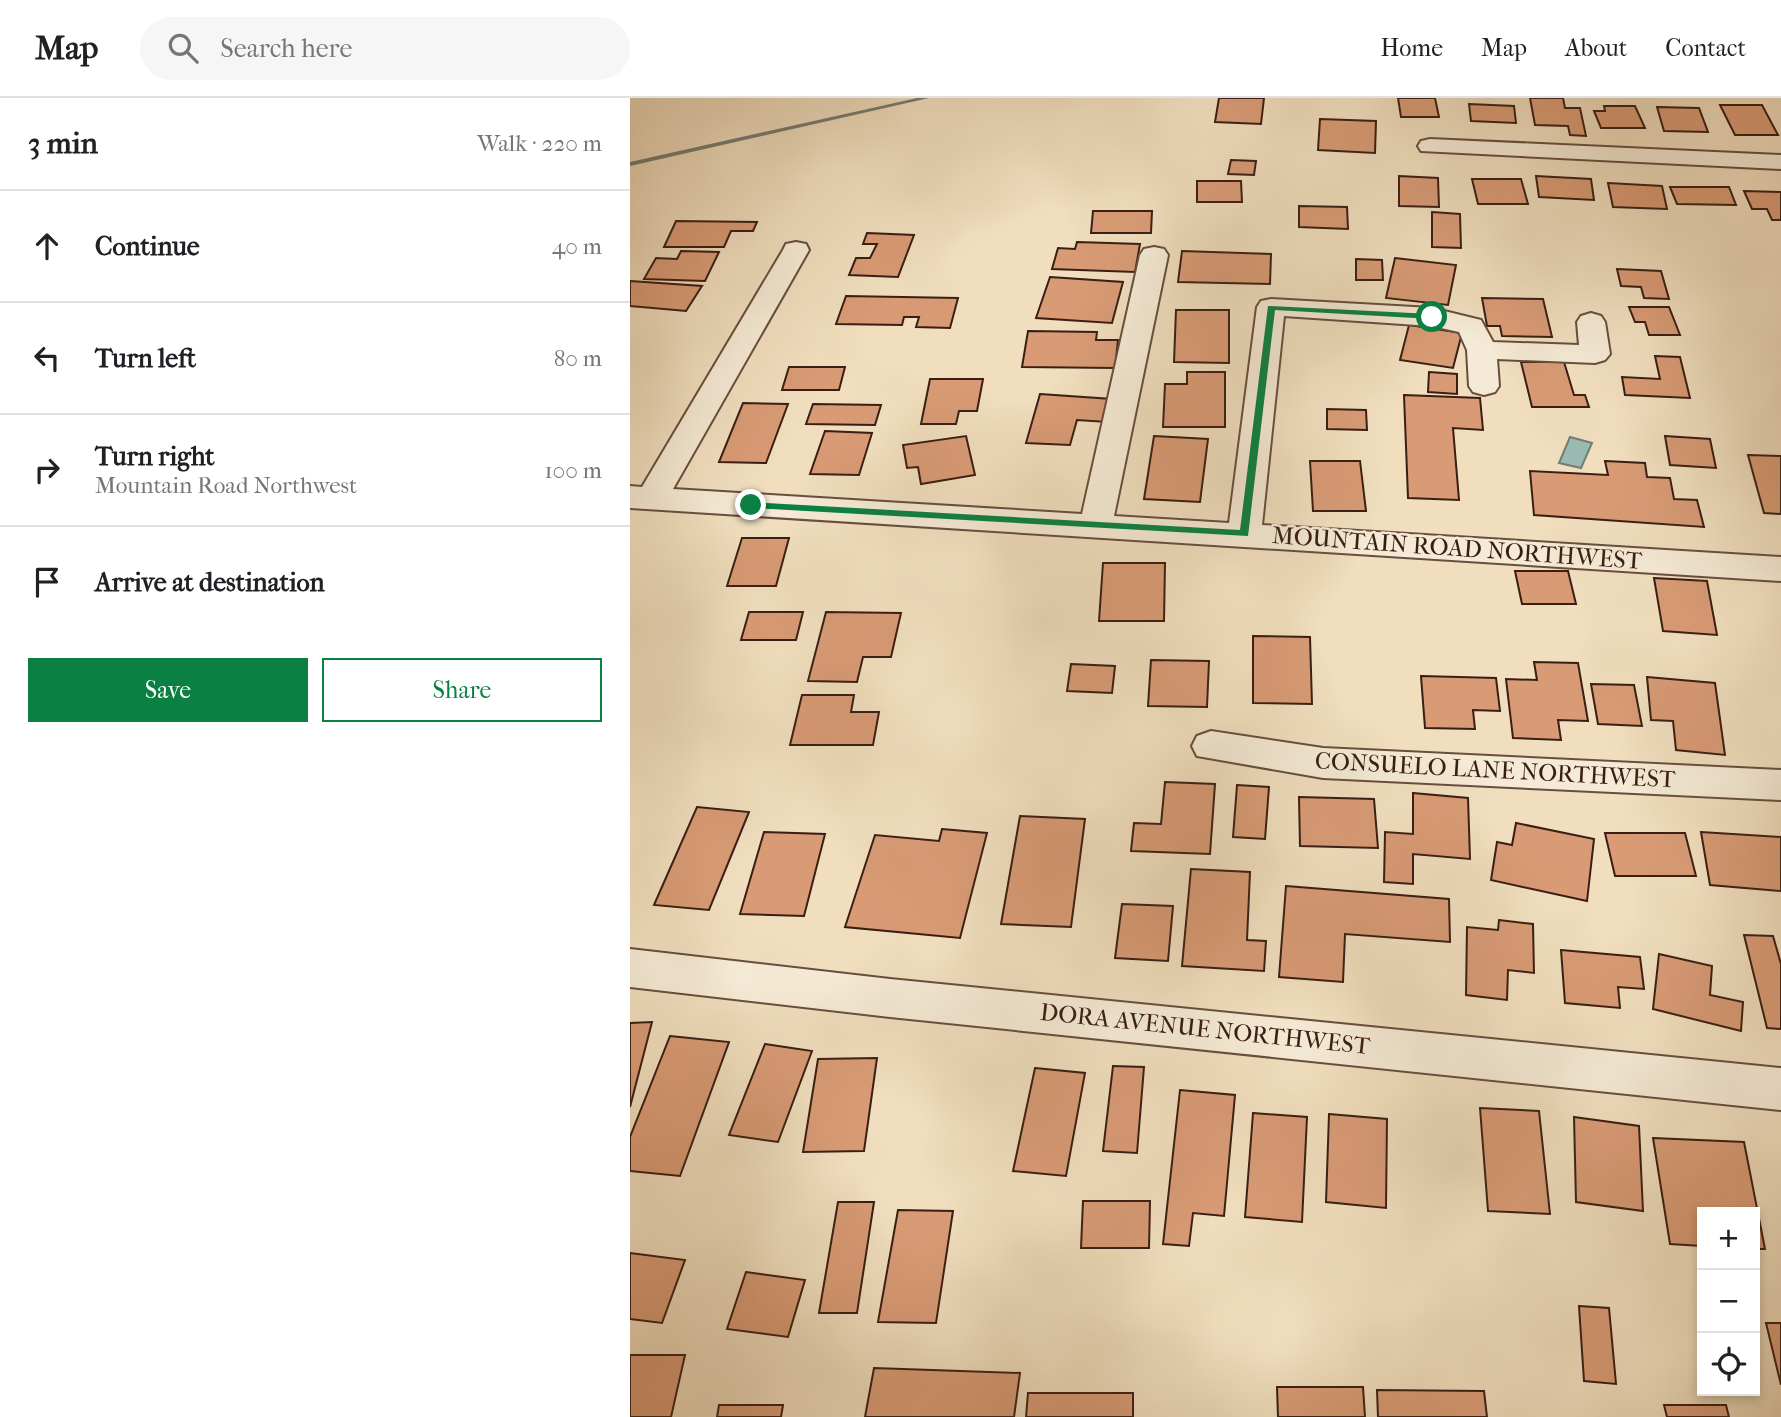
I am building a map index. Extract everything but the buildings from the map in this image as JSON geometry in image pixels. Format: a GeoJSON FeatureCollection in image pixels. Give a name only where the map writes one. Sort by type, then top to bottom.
{"type":"FeatureCollection","features":[{"type":"Feature","properties":{"kind":"street"},"geometry":{"type":"LineString","coordinates":[[1430,146],[1781,162]]}},
{"type":"Feature","properties":{"kind":"street"},"geometry":{"type":"LineString","coordinates":[[641,497],[796,250]]}},
{"type":"Feature","properties":{"kind":"street"},"geometry":{"type":"LineString","coordinates":[[1096,525],[1154,256]]}},
{"type":"Feature","properties":{"kind":"street"},"geometry":{"type":"LineString","coordinates":[[1244,534],[1271,307],[1432,317],[1471,326],[1482,350],[1484,386]]}},
{"type":"Feature","properties":{"kind":"street"},"geometry":{"type":"LineString","coordinates":[[1482,350],[1595,354],[1591,322]]}},
{"type":"Feature","properties":{"kind":"street","name":"MOUNTAIN ROAD NORTHWEST"},"geometry":{"type":"LineString","coordinates":[[641,497],[1781,569]]}},
{"type":"Feature","properties":{"kind":"street","name":"CONSUELO LANE NORTHWEST"},"geometry":{"type":"LineString","coordinates":[[1211,746],[1323,763],[1781,785]]}},
{"type":"Feature","properties":{"kind":"street","name":"DORA AVENUE NORTHWEST"},"geometry":{"type":"LineString","coordinates":[[630,968],[890,998],[1781,1089]]}},
{"type":"Feature","properties":{"kind":"water"},"geometry":{"type":"Polygon","coordinates":[[[1570,437],[1592,443],[1581,468],[1559,463],[1570,437]]]}},
{"type":"Feature","properties":{"kind":"waterway"},"geometry":{"type":"LineString","coordinates":[[630,164],[926,98]]}},
{"type":"Feature","properties":{"kind":"route"},"geometry":{"type":"LineString","coordinates":[[751,505],[1244,534],[1271,307],[1432,317]]}}]}
